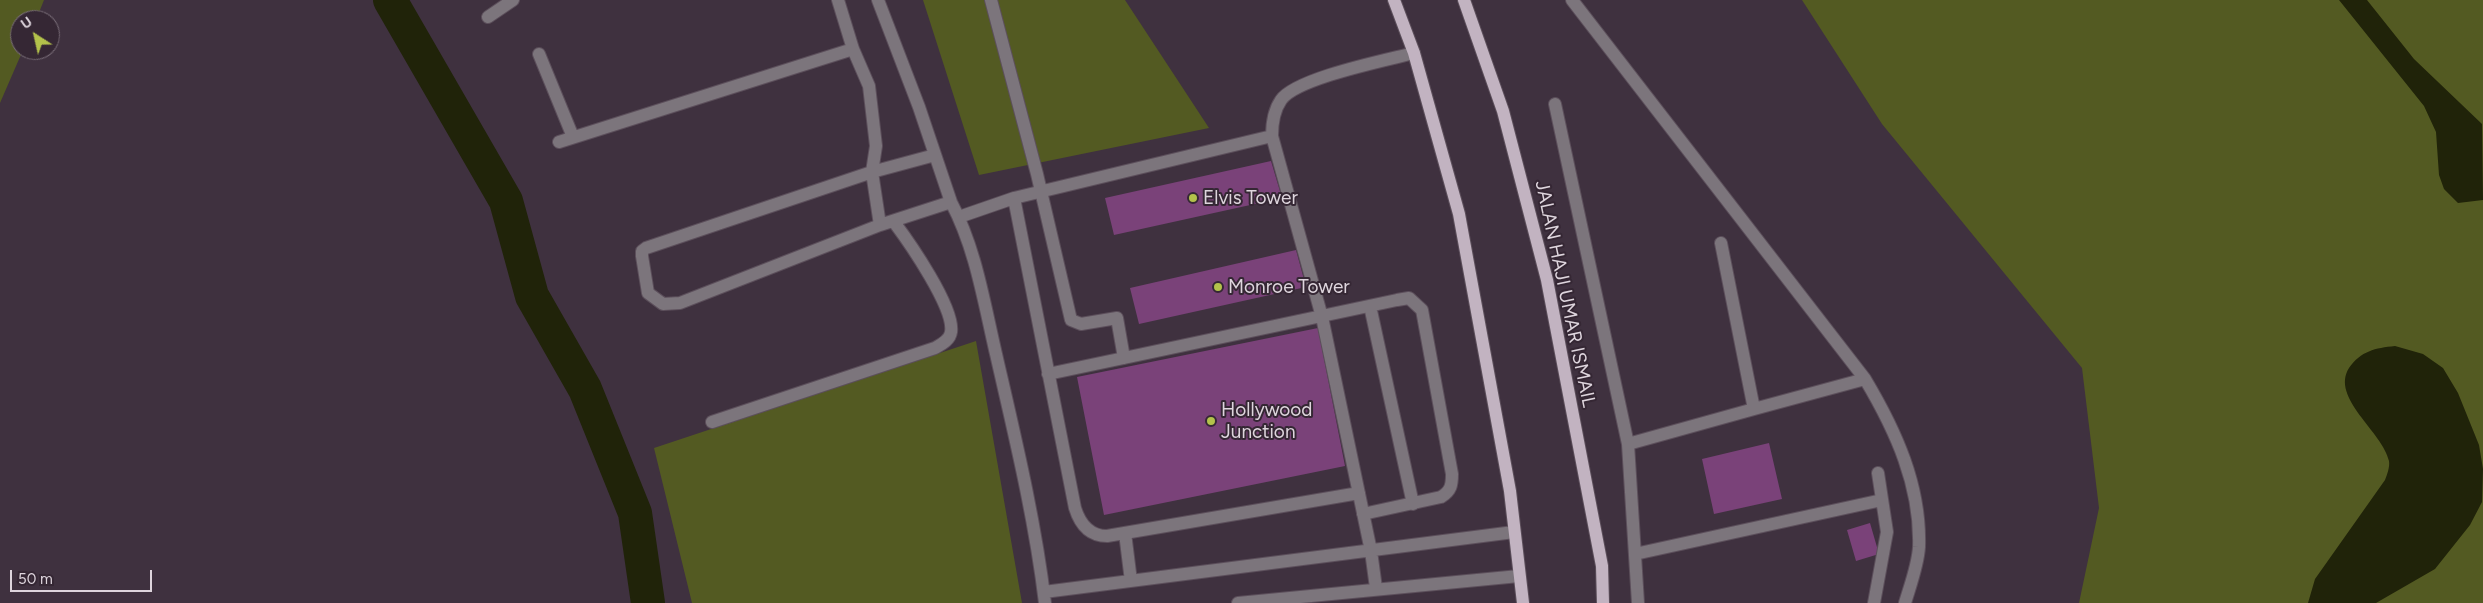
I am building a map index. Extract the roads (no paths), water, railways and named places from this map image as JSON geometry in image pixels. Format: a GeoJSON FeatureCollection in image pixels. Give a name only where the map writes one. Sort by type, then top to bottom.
{"type":"FeatureCollection","features":[{"type":"Feature","properties":{"kind":"main road"},"geometry":{"type":"LineString","coordinates":[[1394,0],[1414,54],[1459,214],[1510,491],[1522,603]]}},
{"type":"Feature","properties":{"kind":"main road","name":"JALAN HAJI UMAR ISMAIL"},"geometry":{"type":"LineString","coordinates":[[1464,0],[1503,111],[1546,280],[1602,566],[1603,603]]}},
{"type":"Feature","properties":{"kind":"street"},"geometry":{"type":"LineString","coordinates":[[488,17],[513,0]]}},
{"type":"Feature","properties":{"kind":"street"},"geometry":{"type":"LineString","coordinates":[[838,0],[853,49],[869,86],[876,146],[872,172],[880,225]]}},
{"type":"Feature","properties":{"kind":"street"},"geometry":{"type":"LineString","coordinates":[[878,0],[951,202],[973,257],[1028,492],[1045,598],[1131,581],[1514,532]]}},
{"type":"Feature","properties":{"kind":"street"},"geometry":{"type":"LineString","coordinates":[[991,0],[1041,192],[1071,320],[1082,324],[1117,318],[1124,358]]}},
{"type":"Feature","properties":{"kind":"street"},"geometry":{"type":"LineString","coordinates":[[1572,0],[1866,379],[1890,420],[1914,485],[1919,548],[1905,603]]}},
{"type":"Feature","properties":{"kind":"street"},"geometry":{"type":"LineString","coordinates":[[559,142],[853,49]]}},
{"type":"Feature","properties":{"kind":"street"},"geometry":{"type":"LineString","coordinates":[[539,54],[573,137]]}},
{"type":"Feature","properties":{"kind":"street"},"geometry":{"type":"LineString","coordinates":[[1376,588],[1371,551],[1322,317],[1272,136],[1272,125],[1282,98],[1294,90],[1358,67],[1414,54]]}},
{"type":"Feature","properties":{"kind":"street"},"geometry":{"type":"LineString","coordinates":[[1555,104],[1628,444],[1638,603]]}},
{"type":"Feature","properties":{"kind":"street"},"geometry":{"type":"LineString","coordinates":[[958,217],[1014,198],[1272,136]]}},
{"type":"Feature","properties":{"kind":"street"},"geometry":{"type":"LineString","coordinates":[[935,155],[872,172],[646,248],[642,251],[642,256],[648,293],[663,304],[680,303],[880,225],[951,202]]}},
{"type":"Feature","properties":{"kind":"street"},"geometry":{"type":"LineString","coordinates":[[1014,198],[1078,519],[1097,536],[1125,533],[1359,493]]}},
{"type":"Feature","properties":{"kind":"street"},"geometry":{"type":"LineString","coordinates":[[712,422],[935,348],[946,342],[951,334],[951,321],[932,279],[894,222]]}},
{"type":"Feature","properties":{"kind":"street"},"geometry":{"type":"LineString","coordinates":[[1721,243],[1754,409]]}},
{"type":"Feature","properties":{"kind":"street"},"geometry":{"type":"LineString","coordinates":[[1048,374],[1409,298],[1422,310],[1452,474],[1452,485],[1449,492],[1441,497],[1362,514]]}},
{"type":"Feature","properties":{"kind":"street"},"geometry":{"type":"LineString","coordinates":[[1370,306],[1413,504]]}},
{"type":"Feature","properties":{"kind":"street"},"geometry":{"type":"LineString","coordinates":[[1628,444],[1866,379]]}},
{"type":"Feature","properties":{"kind":"street"},"geometry":{"type":"LineString","coordinates":[[1874,603],[1887,532],[1878,473]]}},
{"type":"Feature","properties":{"kind":"street"},"geometry":{"type":"LineString","coordinates":[[1635,554],[1882,500]]}},
{"type":"Feature","properties":{"kind":"street"},"geometry":{"type":"LineString","coordinates":[[1125,533],[1131,581]]}},
{"type":"Feature","properties":{"kind":"street"},"geometry":{"type":"LineString","coordinates":[[1238,603],[1296,600],[1376,588],[1519,576]]}},
{"type":"Feature","properties":{"kind":"waterway"},"geometry":{"type":"LineString","coordinates":[[390,0],[506,201],[532,296],[585,389],[635,513],[648,603]]}},
{"type":"Feature","properties":{"kind":"place","name":"Elvis Tower"},"geometry":{"type":"Point","coordinates":[1193,198]}},
{"type":"Feature","properties":{"kind":"place","name":"Monroe Tower"},"geometry":{"type":"Point","coordinates":[1218,287]}},
{"type":"Feature","properties":{"kind":"place","name":"Hollywood Junction"},"geometry":{"type":"Point","coordinates":[1211,421]}}]}
